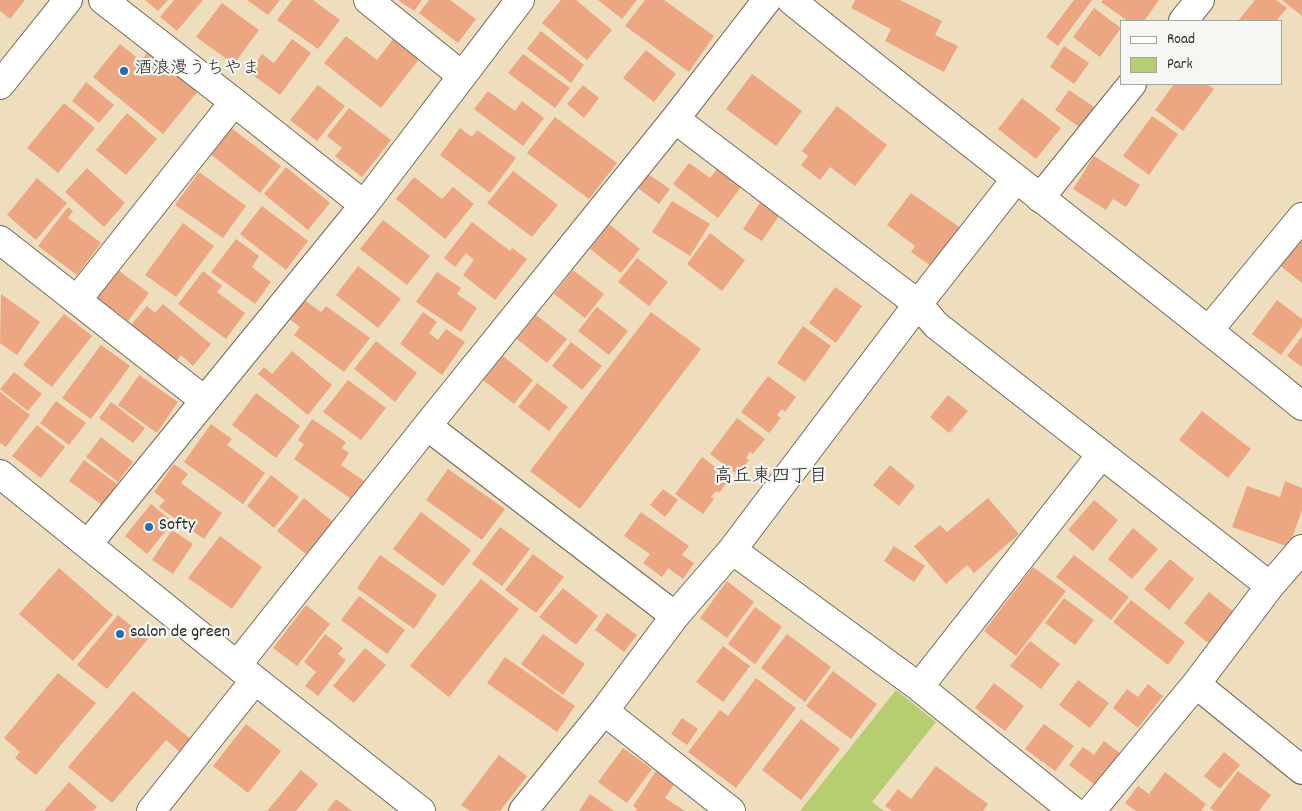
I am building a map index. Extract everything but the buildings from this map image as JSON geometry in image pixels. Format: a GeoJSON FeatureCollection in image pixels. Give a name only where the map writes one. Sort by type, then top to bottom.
{"type":"FeatureCollection","features":[{"type":"Feature","properties":{"kind":"street"},"geometry":{"type":"LineString","coordinates":[[0,85],[68,0]]}},
{"type":"Feature","properties":{"kind":"street"},"geometry":{"type":"LineString","coordinates":[[103,0],[364,205]]}},
{"type":"Feature","properties":{"kind":"street"},"geometry":{"type":"LineString","coordinates":[[368,0],[461,75]]}},
{"type":"Feature","properties":{"kind":"street"},"geometry":{"type":"LineString","coordinates":[[88,544],[364,205],[461,75],[520,0]]}},
{"type":"Feature","properties":{"kind":"street"},"geometry":{"type":"LineString","coordinates":[[151,811],[246,672],[427,426],[675,119],[767,0]]}},
{"type":"Feature","properties":{"kind":"street"},"geometry":{"type":"LineString","coordinates":[[791,0],[1016,180],[1209,330],[1302,406]]}},
{"type":"Feature","properties":{"kind":"street"},"geometry":{"type":"LineString","coordinates":[[1184,20],[1200,0]]}},
{"type":"Feature","properties":{"kind":"street"},"geometry":{"type":"LineString","coordinates":[[1040,198],[1131,85]]}},
{"type":"Feature","properties":{"kind":"street"},"geometry":{"type":"LineString","coordinates":[[77,300],[234,102]]}},
{"type":"Feature","properties":{"kind":"street"},"geometry":{"type":"LineString","coordinates":[[675,119],[918,304],[936,325],[1270,586]]}},
{"type":"Feature","properties":{"kind":"street"},"geometry":{"type":"LineString","coordinates":[[523,811],[604,711],[675,616],[732,550],[918,304],[1016,180]]}},
{"type":"Feature","properties":{"kind":"street"},"geometry":{"type":"LineString","coordinates":[[1209,330],[1302,217]]}},
{"type":"Feature","properties":{"kind":"street"},"geometry":{"type":"LineString","coordinates":[[0,240],[204,400]]}},
{"type":"Feature","properties":{"kind":"street"},"geometry":{"type":"LineString","coordinates":[[427,426],[675,616]]}},
{"type":"Feature","properties":{"kind":"street"},"geometry":{"type":"LineString","coordinates":[[919,687],[1101,455]]}},
{"type":"Feature","properties":{"kind":"street"},"geometry":{"type":"LineString","coordinates":[[0,474],[421,811]]}},
{"type":"Feature","properties":{"kind":"street"},"geometry":{"type":"LineString","coordinates":[[1091,811],[1196,684],[1270,586],[1302,549]]}},
{"type":"Feature","properties":{"kind":"street"},"geometry":{"type":"LineString","coordinates":[[732,550],[919,687],[1072,811]]}},
{"type":"Feature","properties":{"kind":"street"},"geometry":{"type":"LineString","coordinates":[[1196,684],[1302,770]]}},
{"type":"Feature","properties":{"kind":"street"},"geometry":{"type":"LineString","coordinates":[[604,711],[731,811]]}},
{"type":"Feature","properties":{"kind":"green space"},"geometry":{"type":"Polygon","coordinates":[[[896,690],[936,722],[872,802],[884,811],[800,811],[896,690]]]}},
{"type":"Feature","properties":{"kind":"place","name":"酒浪漫うちやま"},"geometry":{"type":"Point","coordinates":[124,71]}},
{"type":"Feature","properties":{"kind":"place","name":"Softy"},"geometry":{"type":"Point","coordinates":[149,527]}},
{"type":"Feature","properties":{"kind":"place","name":"salon de green"},"geometry":{"type":"Point","coordinates":[120,634]}},
{"type":"Feature","properties":{"kind":"district","name":"高丘東四丁目"},"geometry":{"type":"Point","coordinates":[771,478]}}]}
